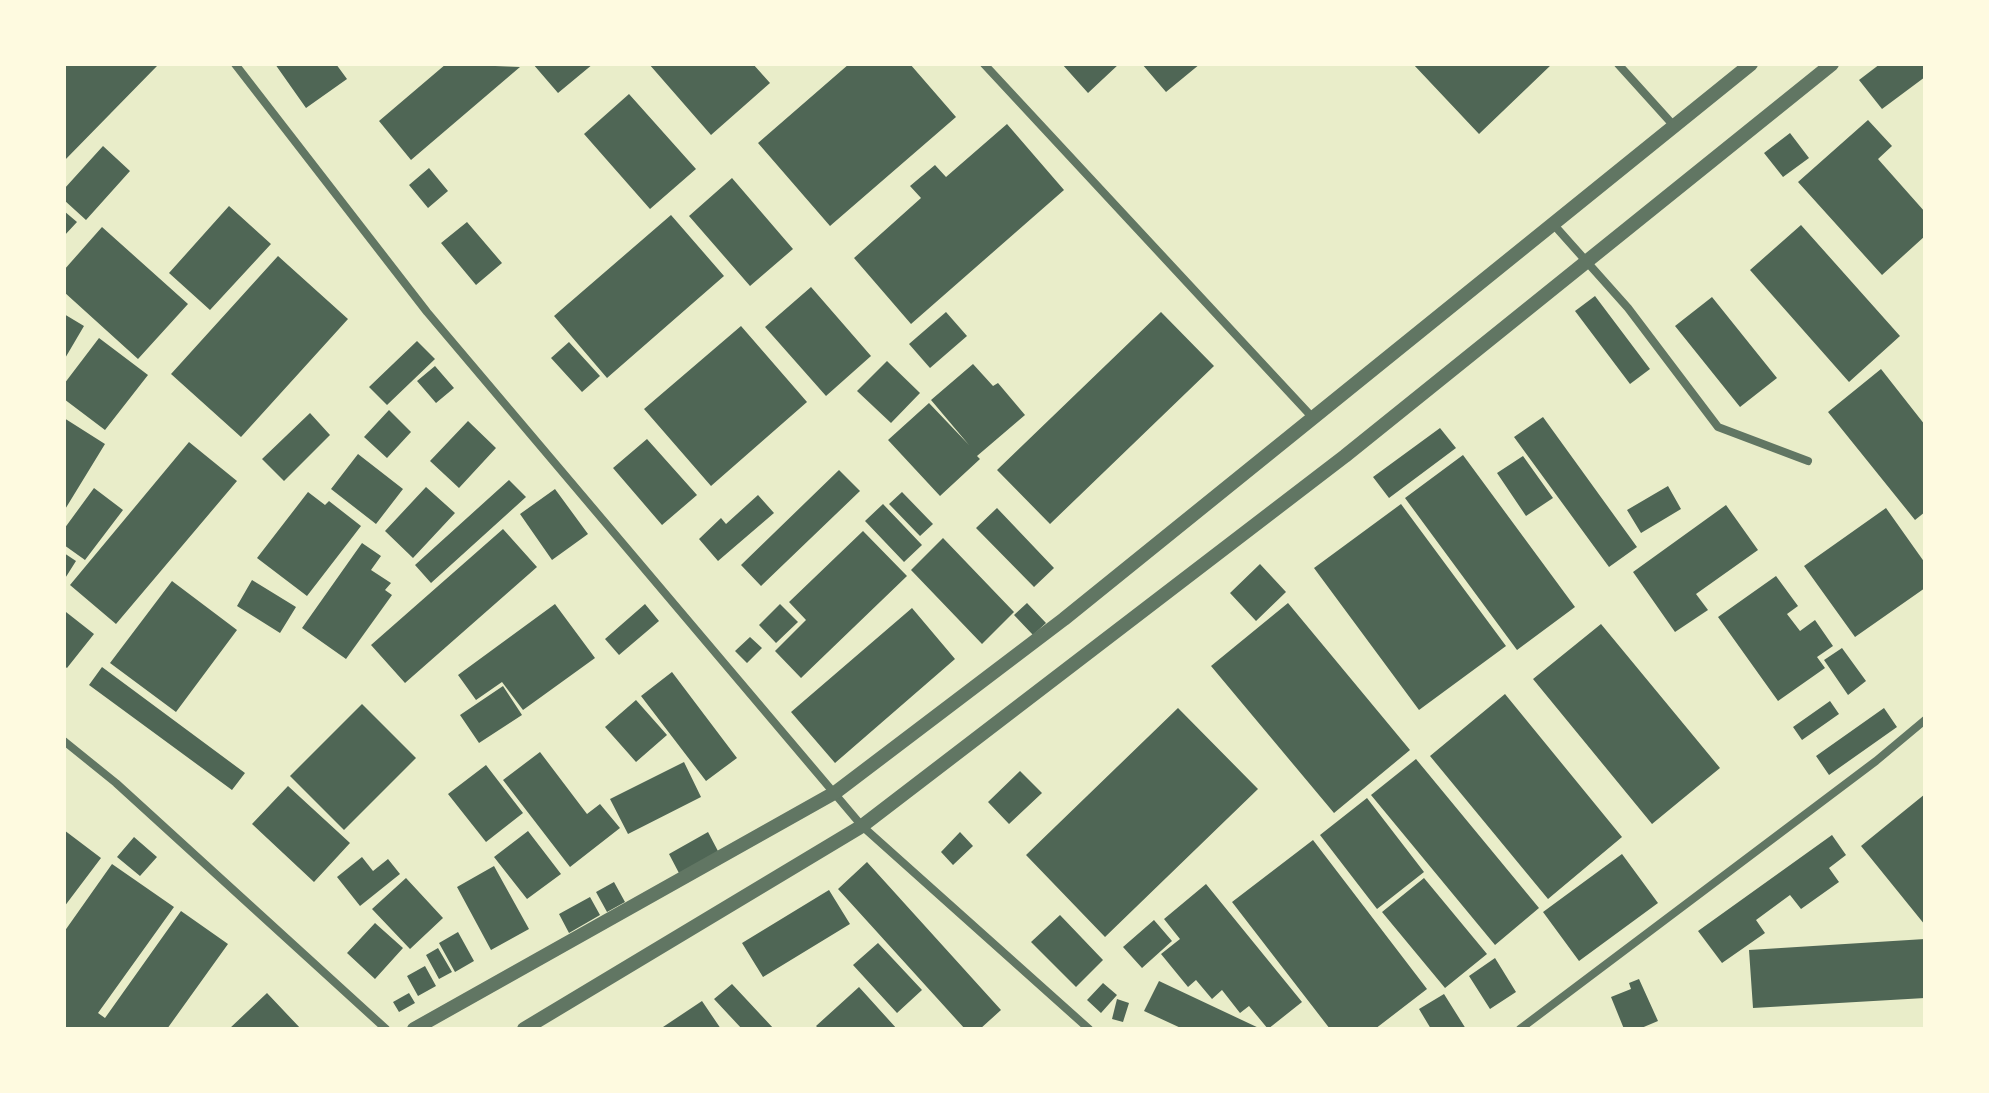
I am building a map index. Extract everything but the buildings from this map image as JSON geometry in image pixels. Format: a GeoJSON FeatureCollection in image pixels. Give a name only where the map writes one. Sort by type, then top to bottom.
{"type":"FeatureCollection","features":[{"type":"Feature","properties":{"kind":"street"},"geometry":{"type":"LineString","coordinates":[[235,64],[427,312],[862,826],[1089,1029]]}},
{"type":"Feature","properties":{"kind":"street"},"geometry":{"type":"LineString","coordinates":[[984,64],[1314,419]]}},
{"type":"Feature","properties":{"kind":"street"},"geometry":{"type":"LineString","coordinates":[[1618,64],[1675,127]]}},
{"type":"Feature","properties":{"kind":"street"},"geometry":{"type":"LineString","coordinates":[[414,1029],[836,792],[1064,619],[1751,64]]}},
{"type":"Feature","properties":{"kind":"street"},"geometry":{"type":"LineString","coordinates":[[524,1029],[862,826],[1212,560],[1832,64]]}},
{"type":"Feature","properties":{"kind":"street"},"geometry":{"type":"LineString","coordinates":[[1554,225],[1628,308],[1718,427],[1808,461]]}},
{"type":"Feature","properties":{"kind":"street"},"geometry":{"type":"LineString","coordinates":[[1520,1029],[1876,761],[1925,720]]}},
{"type":"Feature","properties":{"kind":"street"},"geometry":{"type":"LineString","coordinates":[[64,741],[116,783],[386,1029]]}}]}
